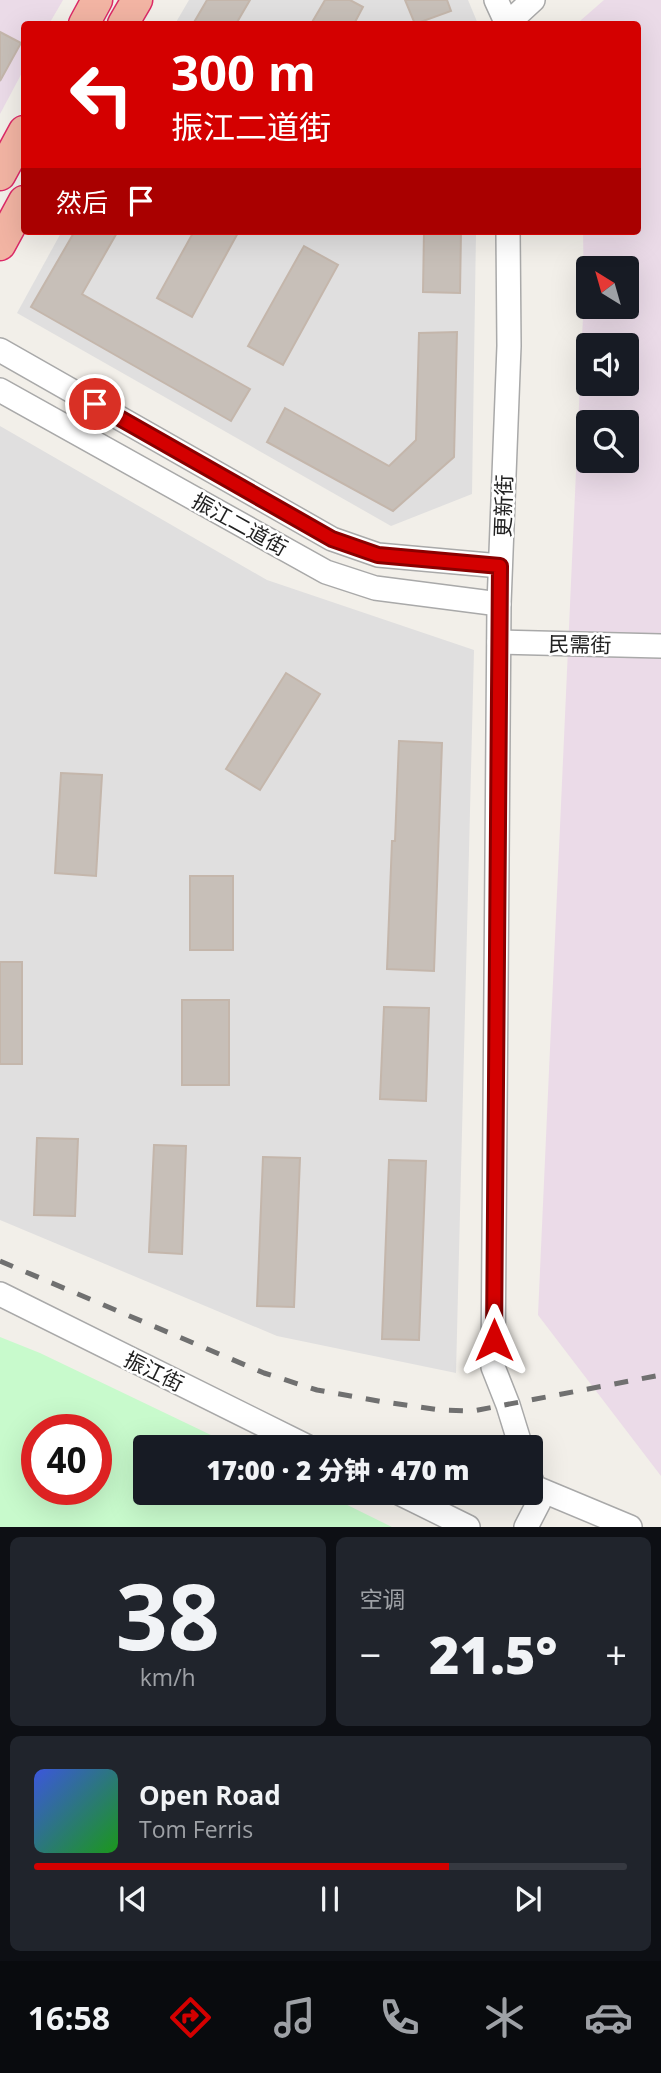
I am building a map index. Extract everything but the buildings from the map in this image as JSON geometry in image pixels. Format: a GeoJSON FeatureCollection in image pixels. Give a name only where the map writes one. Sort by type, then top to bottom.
{"type":"FeatureCollection","features":[{"type":"Feature","properties":{"kind":"highway"},"geometry":{"type":"LineString","coordinates":[[86,21],[97,0]]}},
{"type":"Feature","properties":{"kind":"highway"},"geometry":{"type":"LineString","coordinates":[[125,21],[137,0]]}},
{"type":"Feature","properties":{"kind":"highway"},"geometry":{"type":"LineString","coordinates":[[0,175],[21,136]]}},
{"type":"Feature","properties":{"kind":"highway"},"geometry":{"type":"LineString","coordinates":[[0,245],[21,206]]}},
{"type":"Feature","properties":{"kind":"street"},"geometry":{"type":"LineString","coordinates":[[496,0],[506,21]]}},
{"type":"Feature","properties":{"kind":"street"},"geometry":{"type":"LineString","coordinates":[[510,21],[533,0]]}},
{"type":"Feature","properties":{"kind":"street","name":"更新街"},"geometry":{"type":"LineString","coordinates":[[508,235],[509,346],[499,604],[493,1367],[518,1435]]}},
{"type":"Feature","properties":{"kind":"street","name":"振江二道街"},"geometry":{"type":"LineString","coordinates":[[0,350],[332,539],[378,555],[500,566]]}},
{"type":"Feature","properties":{"kind":"street","name":"振江二道街"},"geometry":{"type":"LineString","coordinates":[[0,390],[326,572],[375,588],[499,604]]}},
{"type":"Feature","properties":{"kind":"street","name":"民需街"},"geometry":{"type":"LineString","coordinates":[[499,642],[661,646]]}},
{"type":"Feature","properties":{"kind":"street","name":"振江街"},"geometry":{"type":"LineString","coordinates":[[0,1294],[284,1435]]}},
{"type":"Feature","properties":{"kind":"street"},"geometry":{"type":"LineString","coordinates":[[543,1492],[630,1527]]}},
{"type":"Feature","properties":{"kind":"street"},"geometry":{"type":"LineString","coordinates":[[543,1493],[601,1527]]}},
{"type":"Feature","properties":{"kind":"street"},"geometry":{"type":"LineString","coordinates":[[423,1505],[468,1527]]}},
{"type":"Feature","properties":{"kind":"street"},"geometry":{"type":"LineString","coordinates":[[526,1527],[531,1505]]}},
{"type":"Feature","properties":{"kind":"shaded area"},"geometry":{"type":"Polygon","coordinates":[[[0,0],[63,0],[51,21],[21,21],[21,75],[0,114],[0,0]]]}},
{"type":"Feature","properties":{"kind":"shaded area"},"geometry":{"type":"Polygon","coordinates":[[[189,0],[468,0],[477,21],[177,21],[189,0]]]}},
{"type":"Feature","properties":{"kind":"shaded area"},"geometry":{"type":"Polygon","coordinates":[[[604,0],[661,0],[661,1476],[538,1315],[576,472],[639,473],[639,410],[579,410],[579,396],[639,396],[639,333],[582,333],[583,319],[639,319],[639,256],[583,256],[583,235],[641,235],[641,21],[580,21],[604,0]]]}},
{"type":"Feature","properties":{"kind":"shaded area"},"geometry":{"type":"Polygon","coordinates":[[[60,235],[476,235],[472,494],[391,526],[17,313],[60,235]]]}},
{"type":"Feature","properties":{"kind":"shaded area"},"geometry":{"type":"Polygon","coordinates":[[[0,426],[267,580],[474,650],[456,1373],[277,1336],[0,1220],[0,426]]]}},
{"type":"Feature","properties":{"kind":"green space"},"geometry":{"type":"Polygon","coordinates":[[[0,1337],[40,1353],[211,1435],[133,1435],[133,1505],[347,1505],[392,1527],[0,1527],[0,1337]]]}},
{"type":"Feature","properties":{"kind":"railway"},"geometry":{"type":"LineString","coordinates":[[0,1261],[264,1373],[317,1390],[384,1402],[440,1410],[473,1411],[661,1375]]}},
{"type":"Feature","properties":{"kind":"route"},"geometry":{"type":"LineString","coordinates":[[95,404],[332,539],[378,555],[500,566],[494,1340]]}}]}
